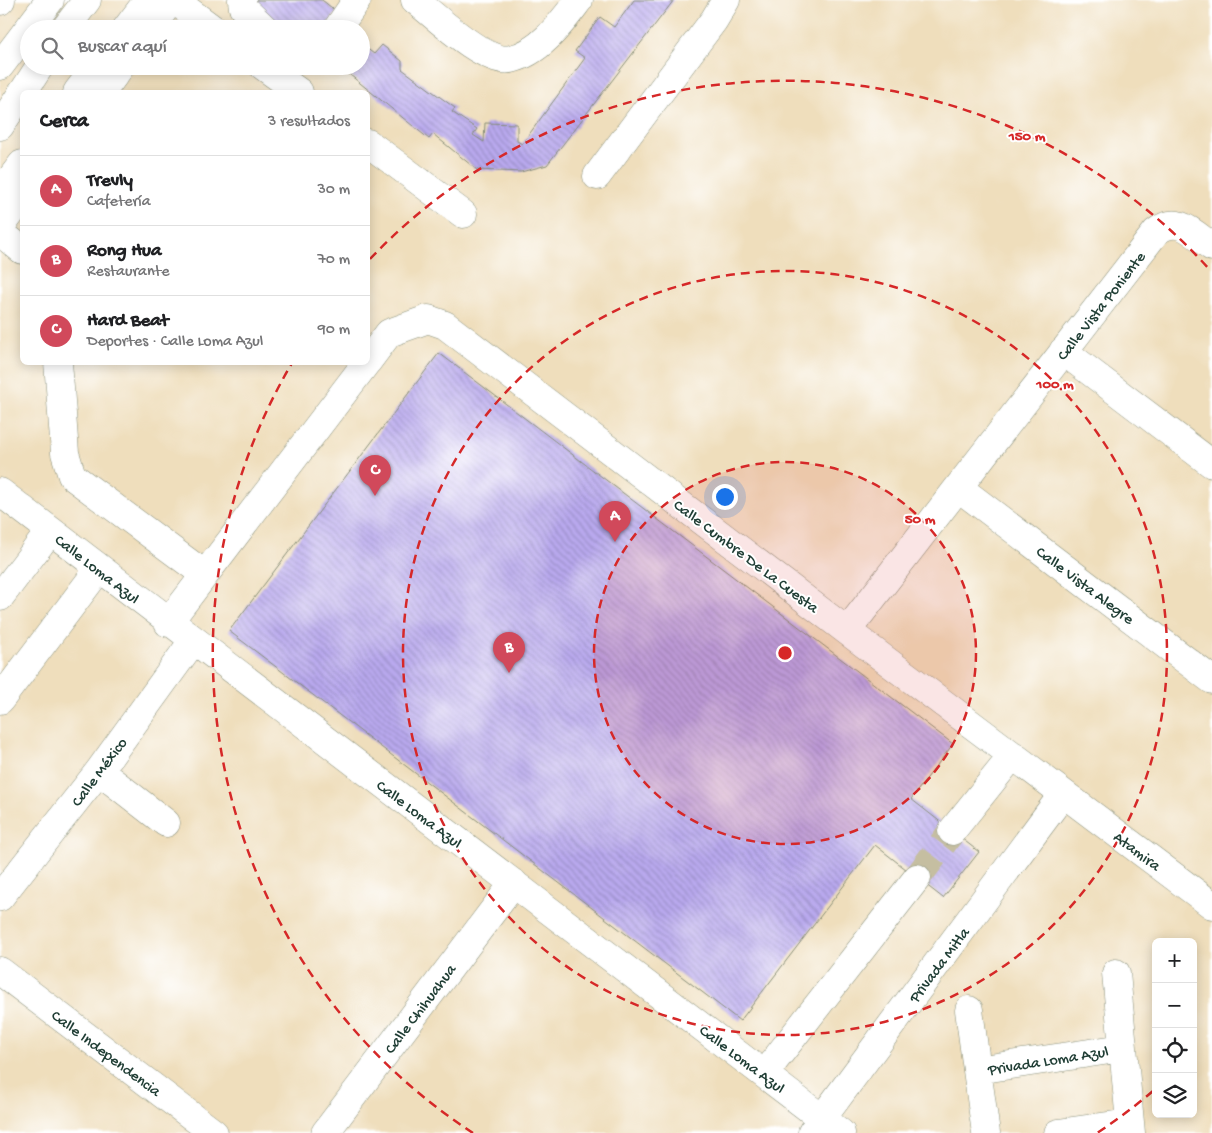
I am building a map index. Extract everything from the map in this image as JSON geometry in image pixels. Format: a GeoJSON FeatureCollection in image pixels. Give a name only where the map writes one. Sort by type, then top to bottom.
{"type":"FeatureCollection","features":[{"type":"Feature","properties":{"kind":"street"},"geometry":{"type":"LineString","coordinates":[[35,20],[50,0]]}},
{"type":"Feature","properties":{"kind":"street"},"geometry":{"type":"LineString","coordinates":[[72,20],[87,0]]}},
{"type":"Feature","properties":{"kind":"street"},"geometry":{"type":"LineString","coordinates":[[133,20],[148,0]]}},
{"type":"Feature","properties":{"kind":"street"},"geometry":{"type":"LineString","coordinates":[[157,20],[172,0],[200,20]]}},
{"type":"Feature","properties":{"kind":"street"},"geometry":{"type":"LineString","coordinates":[[242,0],[243,8],[256,20]]}},
{"type":"Feature","properties":{"kind":"street"},"geometry":{"type":"LineString","coordinates":[[343,20],[357,0]]}},
{"type":"Feature","properties":{"kind":"street"},"geometry":{"type":"LineString","coordinates":[[415,0],[470,43],[490,56],[509,60],[523,55],[536,46],[559,25],[573,2]]}},
{"type":"Feature","properties":{"kind":"street"},"geometry":{"type":"LineString","coordinates":[[597,176],[714,20],[726,0]]}},
{"type":"Feature","properties":{"kind":"street"},"geometry":{"type":"LineString","coordinates":[[0,66],[20,40]]}},
{"type":"Feature","properties":{"kind":"street"},"geometry":{"type":"LineString","coordinates":[[25,90],[34,75]]}},
{"type":"Feature","properties":{"kind":"street"},"geometry":{"type":"LineString","coordinates":[[79,90],[90,75]]}},
{"type":"Feature","properties":{"kind":"street"},"geometry":{"type":"LineString","coordinates":[[104,90],[115,75]]}},
{"type":"Feature","properties":{"kind":"street"},"geometry":{"type":"LineString","coordinates":[[276,75],[296,90]]}},
{"type":"Feature","properties":{"kind":"street"},"geometry":{"type":"LineString","coordinates":[[0,126],[20,97]]}},
{"type":"Feature","properties":{"kind":"street"},"geometry":{"type":"LineString","coordinates":[[370,144],[463,214]]}},
{"type":"Feature","properties":{"kind":"street"},"geometry":{"type":"LineString","coordinates":[[0,193],[20,167]]}},
{"type":"Feature","properties":{"kind":"street"},"geometry":{"type":"LineString","coordinates":[[0,228],[20,201]]}},
{"type":"Feature","properties":{"kind":"street","name":"Calle Vista Poniente"},"geometry":{"type":"LineString","coordinates":[[847,631],[1156,232],[1165,224],[1174,223],[1188,228],[1212,246]]}},
{"type":"Feature","properties":{"kind":"street"},"geometry":{"type":"LineString","coordinates":[[0,232],[20,248]]}},
{"type":"Feature","properties":{"kind":"street","name":"Calle Cumbre De La Cuesta"},"geometry":{"type":"LineString","coordinates":[[370,358],[390,333],[428,320],[445,325],[1063,794]]}},
{"type":"Feature","properties":{"kind":"street"},"geometry":{"type":"LineString","coordinates":[[1063,352],[1212,464]]}},
{"type":"Feature","properties":{"kind":"street"},"geometry":{"type":"LineString","coordinates":[[58,365],[65,453],[72,476],[204,574]]}},
{"type":"Feature","properties":{"kind":"street"},"geometry":{"type":"LineString","coordinates":[[168,622],[365,365]]}},
{"type":"Feature","properties":{"kind":"street","name":"Calle Vista Alegre"},"geometry":{"type":"LineString","coordinates":[[959,488],[1212,680]]}},
{"type":"Feature","properties":{"kind":"street","name":"Calle Loma Azul"},"geometry":{"type":"LineString","coordinates":[[0,492],[168,622],[764,1074],[825,1128]]}},
{"type":"Feature","properties":{"kind":"street"},"geometry":{"type":"LineString","coordinates":[[0,597],[9,566],[50,532]]}},
{"type":"Feature","properties":{"kind":"street"},"geometry":{"type":"LineString","coordinates":[[0,700],[99,569]]}},
{"type":"Feature","properties":{"kind":"street","name":"Calle México"},"geometry":{"type":"LineString","coordinates":[[0,898],[99,771],[193,641]]}},
{"type":"Feature","properties":{"kind":"street"},"geometry":{"type":"LineString","coordinates":[[952,830],[1013,755]]}},
{"type":"Feature","properties":{"kind":"street"},"geometry":{"type":"LineString","coordinates":[[99,771],[166,823]]}},
{"type":"Feature","properties":{"kind":"street","name":"Atamira"},"geometry":{"type":"LineString","coordinates":[[1063,794],[1212,905]]}},
{"type":"Feature","properties":{"kind":"street","name":"Privada Mitla"},"geometry":{"type":"LineString","coordinates":[[825,1128],[1063,794]]}},
{"type":"Feature","properties":{"kind":"street"},"geometry":{"type":"LineString","coordinates":[[764,1074],[916,878]]}},
{"type":"Feature","properties":{"kind":"street","name":"Calle Chihuahua"},"geometry":{"type":"LineString","coordinates":[[325,1133],[514,883]]}},
{"type":"Feature","properties":{"kind":"street","name":"Calle Independencia"},"geometry":{"type":"LineString","coordinates":[[0,971],[214,1133]]}},
{"type":"Feature","properties":{"kind":"street","name":"Privada Loma Azul"},"geometry":{"type":"LineString","coordinates":[[1058,1133],[1130,1128],[1116,973]]}},
{"type":"Feature","properties":{"kind":"street"},"geometry":{"type":"LineString","coordinates":[[968,1010],[977,1070]]}},
{"type":"Feature","properties":{"kind":"street","name":"Privada Loma Azul"},"geometry":{"type":"LineString","coordinates":[[986,1133],[977,1070],[1123,1048]]}},
{"type":"Feature","properties":{"kind":"building"},"geometry":{"type":"Polygon","coordinates":[[[250,0],[322,0],[337,12],[331,20],[273,20],[250,0]]]}},
{"type":"Feature","properties":{"kind":"building"},"geometry":{"type":"Polygon","coordinates":[[[634,0],[674,0],[547,165],[521,172],[477,170],[433,134],[429,139],[350,75],[370,75],[370,51],[374,54],[382,45],[402,61],[402,69],[455,108],[452,112],[477,129],[473,135],[484,142],[485,123],[517,124],[517,141],[522,144],[585,58],[575,51],[600,17],[614,27],[634,0]]]}},
{"type":"Feature","properties":{"kind":"building"},"geometry":{"type":"Polygon","coordinates":[[[439,353],[953,744],[911,799],[979,852],[943,898],[875,845],[740,1021],[229,631],[439,353]]]}},
{"type":"Feature","properties":{"kind":"tunnel"},"geometry":{"type":"LineString","coordinates":[[917,878],[952,831]]}},
{"type":"Feature","properties":{"kind":"place","name":"Hard Beat"},"geometry":{"type":"Point","coordinates":[375,496]}},
{"type":"Feature","properties":{"kind":"place","name":"Trevly"},"geometry":{"type":"Point","coordinates":[615,542]}},
{"type":"Feature","properties":{"kind":"place","name":"Rong Hua"},"geometry":{"type":"Point","coordinates":[509,673]}}]}
